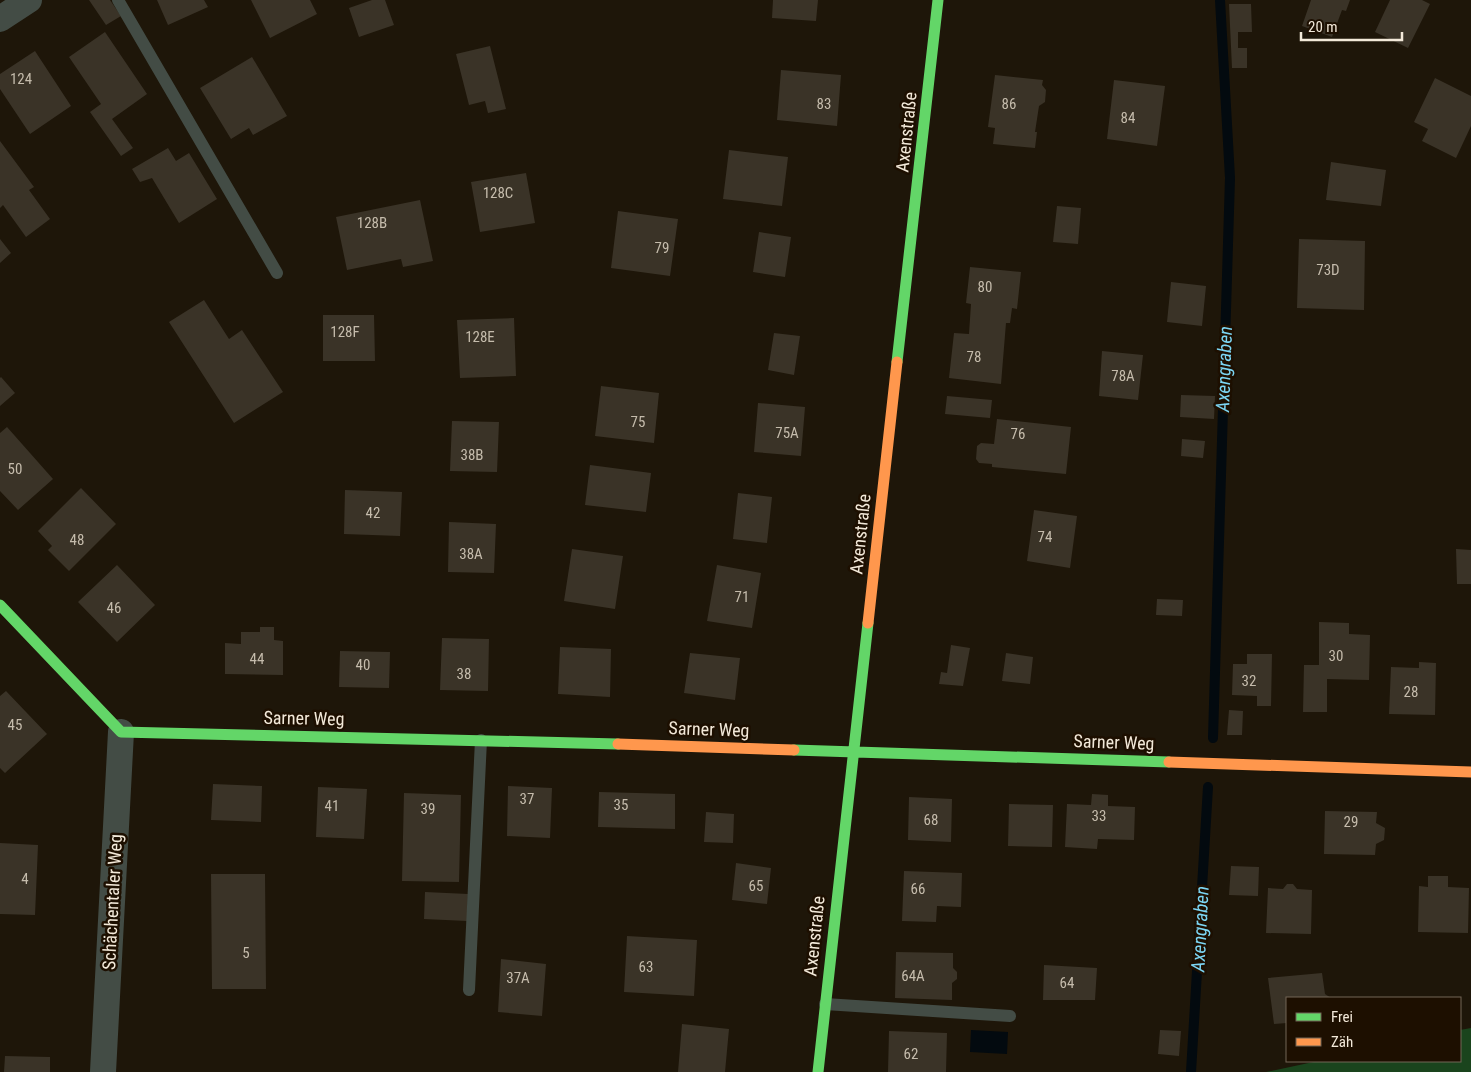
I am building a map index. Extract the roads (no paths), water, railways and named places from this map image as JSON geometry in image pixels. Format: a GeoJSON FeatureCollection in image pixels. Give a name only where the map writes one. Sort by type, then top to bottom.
{"type":"FeatureCollection","features":[{"type":"Feature","properties":{"kind":"street"},"geometry":{"type":"LineString","coordinates":[[0,19],[29,0]]}},
{"type":"Feature","properties":{"kind":"street","name":"Axenstraße"},"geometry":{"type":"LineString","coordinates":[[818,1072],[824,1004],[938,0]]}},
{"type":"Feature","properties":{"kind":"street"},"geometry":{"type":"LineString","coordinates":[[0,605],[121,732]]}},
{"type":"Feature","properties":{"kind":"street","name":"Sarner Weg"},"geometry":{"type":"LineString","coordinates":[[121,732],[853,751],[1471,772]]}},
{"type":"Feature","properties":{"kind":"street","name":"Schächentaler Weg"},"geometry":{"type":"LineString","coordinates":[[103,1072],[121,732]]}},
{"type":"Feature","properties":{"kind":"lane"},"geometry":{"type":"LineString","coordinates":[[118,0],[277,272]]}},
{"type":"Feature","properties":{"kind":"lane"},"geometry":{"type":"LineString","coordinates":[[469,990],[481,740]]}},
{"type":"Feature","properties":{"kind":"lane"},"geometry":{"type":"LineString","coordinates":[[824,1004],[1010,1016]]}},
{"type":"Feature","properties":{"kind":"waterway","name":"Axengraben"},"geometry":{"type":"LineString","coordinates":[[1213,738],[1230,178],[1220,0]]}},
{"type":"Feature","properties":{"kind":"waterway","name":"Axengraben"},"geometry":{"type":"LineString","coordinates":[[1191,1072],[1208,787]]}}]}
